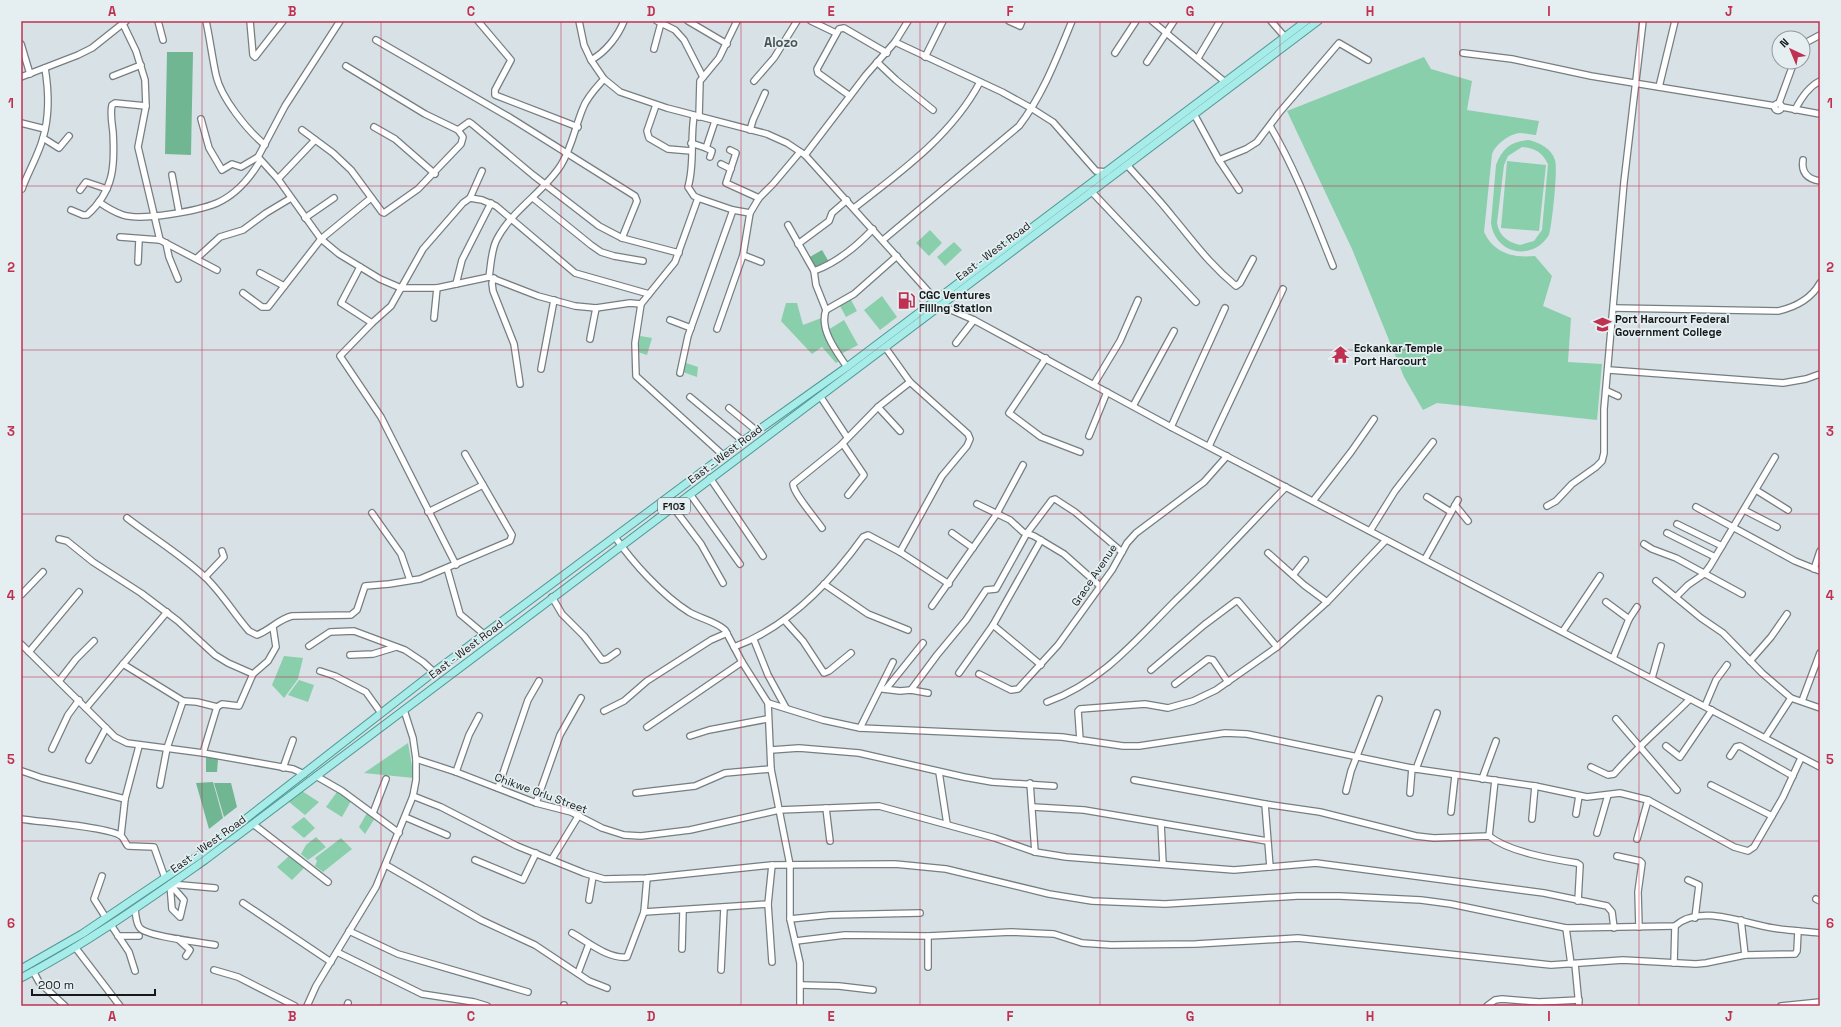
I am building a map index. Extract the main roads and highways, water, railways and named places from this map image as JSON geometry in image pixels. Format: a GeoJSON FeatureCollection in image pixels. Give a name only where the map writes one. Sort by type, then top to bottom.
{"type":"FeatureCollection","features":[{"type":"Feature","properties":{"kind":"main road","name":"East - West Road"},"geometry":{"type":"LineString","coordinates":[[21,978],[76,947],[135,910],[253,824],[885,347],[938,303],[1306,21]]}},
{"type":"Feature","properties":{"kind":"main road","name":"East - West Road"},"geometry":{"type":"LineString","coordinates":[[21,969],[106,918],[202,853],[434,672],[485,636],[743,441],[938,303],[1091,191],[1108,173],[1127,165],[1318,21]]}},
{"type":"Feature","properties":{"kind":"place","name":"CGC Ventures Filling Station"},"geometry":{"type":"Point","coordinates":[906,301]}},
{"type":"Feature","properties":{"kind":"place","name":"Port Harcourt Federal Government College"},"geometry":{"type":"Point","coordinates":[1602,325]}},
{"type":"Feature","properties":{"kind":"place","name":"Eckankar Temple Port Harcourt"},"geometry":{"type":"Point","coordinates":[1341,354]}},
{"type":"Feature","properties":{"kind":"district","name":"Alozo"},"geometry":{"type":"Point","coordinates":[781,42]}}]}
